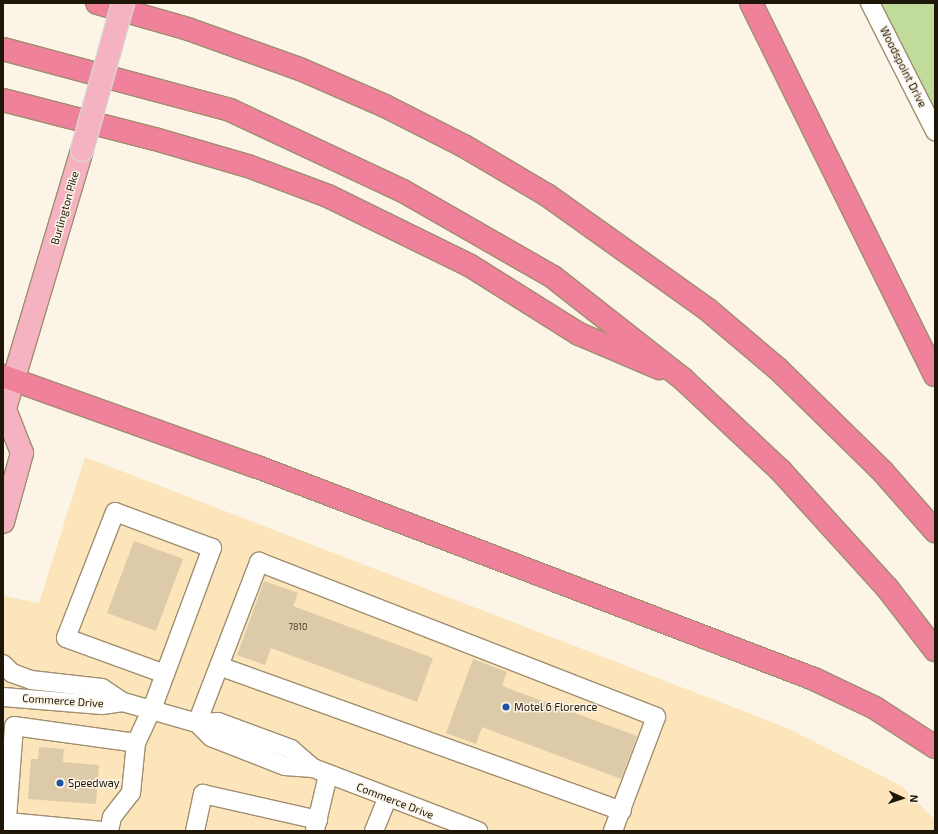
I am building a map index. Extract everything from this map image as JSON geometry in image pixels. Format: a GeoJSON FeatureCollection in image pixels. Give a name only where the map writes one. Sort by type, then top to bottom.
{"type":"FeatureCollection","features":[{"type":"Feature","properties":{"kind":"highway"},"geometry":{"type":"LineString","coordinates":[[97,3],[195,31],[300,69],[444,136],[547,195],[689,295],[778,369],[872,461],[935,531]]}},
{"type":"Feature","properties":{"kind":"highway"},"geometry":{"type":"LineString","coordinates":[[751,3],[935,375]]}},
{"type":"Feature","properties":{"kind":"highway"},"geometry":{"type":"LineString","coordinates":[[3,49],[230,110],[347,163],[462,223],[553,277],[683,379],[781,471],[839,532],[935,650]]}},
{"type":"Feature","properties":{"kind":"highway"},"geometry":{"type":"LineString","coordinates":[[3,100],[170,143],[248,166],[328,196],[469,265],[579,334],[683,379]]}},
{"type":"Feature","properties":{"kind":"highway"},"geometry":{"type":"LineString","coordinates":[[9,378],[255,466],[814,679],[875,708],[935,747]]}},
{"type":"Feature","properties":{"kind":"main road","name":"Burlington Pike"},"geometry":{"type":"LineString","coordinates":[[3,522],[22,453],[4,414],[9,378],[82,150],[123,3]]}},
{"type":"Feature","properties":{"kind":"street","name":"Woodspoint Drive"},"geometry":{"type":"LineString","coordinates":[[870,3],[933,122]]}},
{"type":"Feature","properties":{"kind":"street"},"geometry":{"type":"LineString","coordinates":[[110,831],[112,817],[131,793],[136,743],[152,709],[212,548],[115,512],[66,638],[165,674]]}},
{"type":"Feature","properties":{"kind":"street"},"geometry":{"type":"LineString","coordinates":[[197,723],[259,562],[656,717],[622,811],[613,831]]}},
{"type":"Feature","properties":{"kind":"street","name":"Commerce Drive"},"geometry":{"type":"LineString","coordinates":[[3,664],[12,673],[31,680],[102,688],[123,702],[197,723],[211,737],[285,766],[320,772],[387,799],[478,831]]}},
{"type":"Feature","properties":{"kind":"street"},"geometry":{"type":"LineString","coordinates":[[219,666],[622,811]]}},
{"type":"Feature","properties":{"kind":"street","name":"Commerce Drive"},"geometry":{"type":"LineString","coordinates":[[3,697],[102,705],[123,702]]}},
{"type":"Feature","properties":{"kind":"street"},"geometry":{"type":"LineString","coordinates":[[103,831],[7,827],[14,726],[136,743]]}},
{"type":"Feature","properties":{"kind":"street"},"geometry":{"type":"LineString","coordinates":[[195,831],[204,794],[317,825],[320,772]]}},
{"type":"Feature","properties":{"kind":"street"},"geometry":{"type":"LineString","coordinates":[[374,831],[387,799]]}},
{"type":"Feature","properties":{"kind":"shaded area"},"geometry":{"type":"Polygon","coordinates":[[[85,457],[787,728],[902,786],[935,820],[935,831],[3,831],[3,596],[39,603],[85,457]]]}},
{"type":"Feature","properties":{"kind":"green space"},"geometry":{"type":"Polygon","coordinates":[[[871,3],[935,3],[935,131],[871,3]]]}},
{"type":"Feature","properties":{"kind":"building"},"geometry":{"type":"Polygon","coordinates":[[[134,541],[183,559],[156,631],[107,613],[134,541]]]}},
{"type":"Feature","properties":{"kind":"building"},"geometry":{"type":"Polygon","coordinates":[[[264,581],[298,593],[293,606],[433,658],[417,702],[271,648],[265,665],[237,655],[264,581]]]}},
{"type":"Feature","properties":{"kind":"building","name":"Motel 6 Florence"},"geometry":{"type":"Polygon","coordinates":[[[473,659],[507,672],[502,686],[637,736],[621,779],[482,727],[476,744],[446,733],[473,659]]]}},
{"type":"Feature","properties":{"kind":"building"},"geometry":{"type":"Polygon","coordinates":[[[39,747],[64,749],[63,762],[99,765],[96,804],[28,799],[31,759],[38,759],[39,747]]]}},
{"type":"Feature","properties":{"kind":"place","name":"Motel 6 Florence"},"geometry":{"type":"Point","coordinates":[506,707]}},
{"type":"Feature","properties":{"kind":"place","name":"Speedway"},"geometry":{"type":"Point","coordinates":[60,783]}}]}
